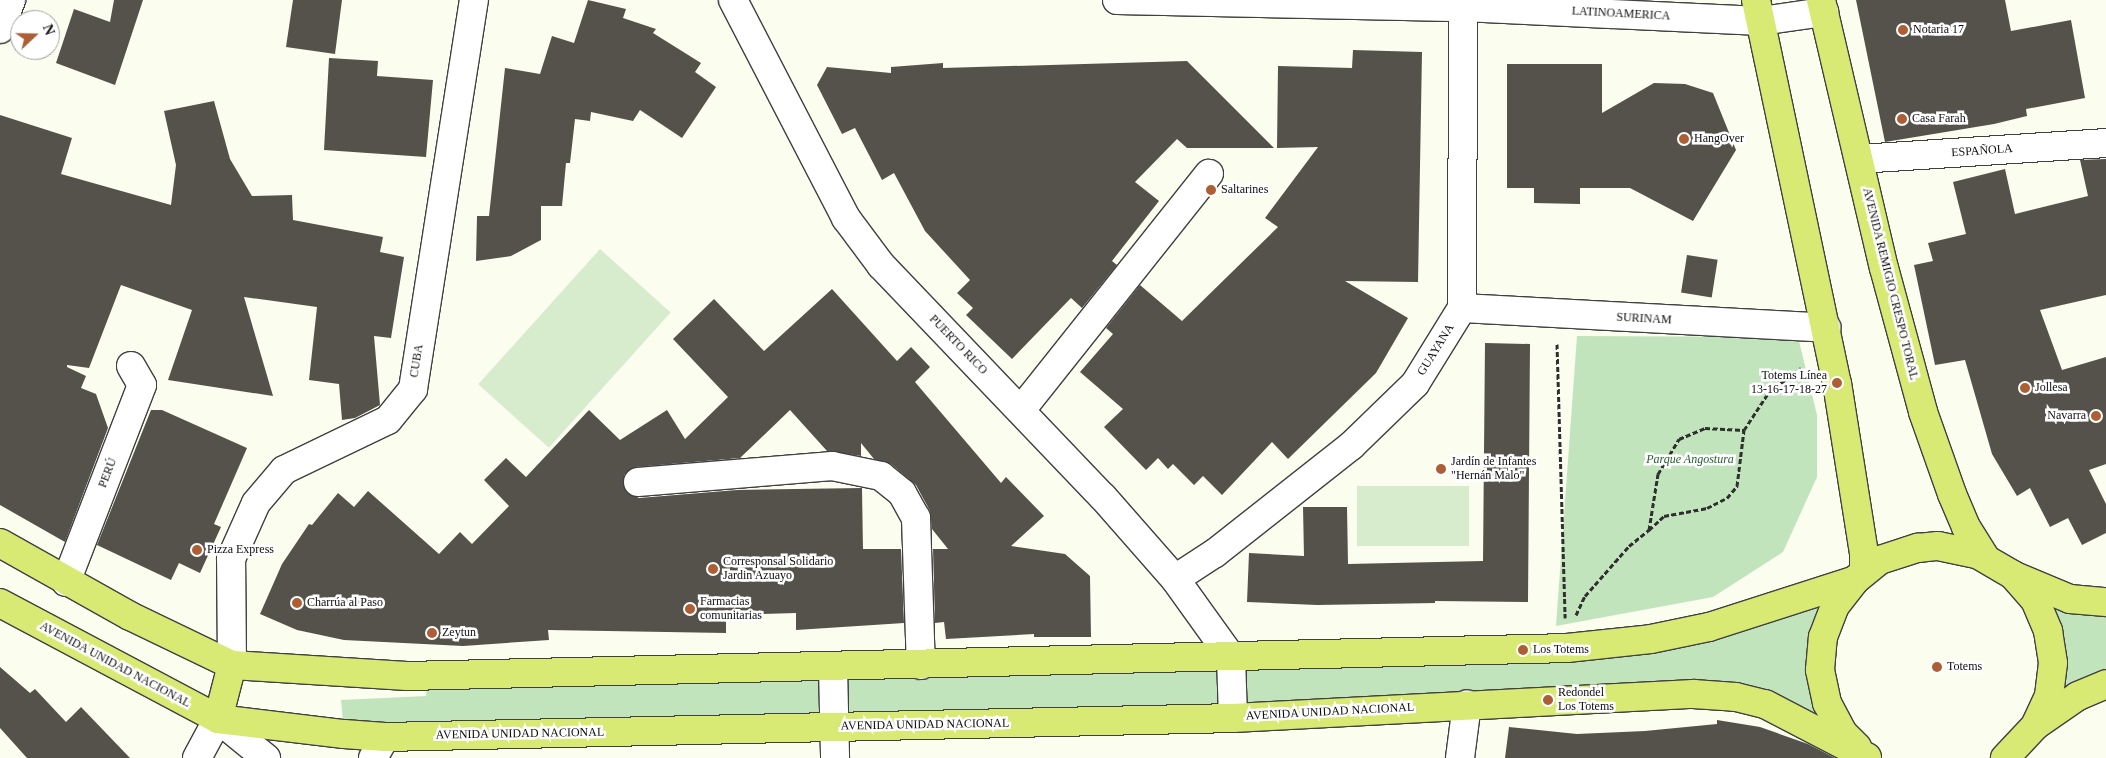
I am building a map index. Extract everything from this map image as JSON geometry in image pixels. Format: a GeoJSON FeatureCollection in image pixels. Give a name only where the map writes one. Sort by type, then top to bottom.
{"type":"FeatureCollection","features":[{"type":"Feature","properties":{"kind":"main road","name":"AVENIDA REMIGIO CRESPO TORAL"},"geometry":{"type":"LineString","coordinates":[[1823,6],[1884,268],[1923,412],[1952,494],[1966,527],[1985,558]]}},
{"type":"Feature","properties":{"kind":"main road"},"geometry":{"type":"LineString","coordinates":[[1759,10],[1828,337],[1851,467],[1860,576]]}},
{"type":"Feature","properties":{"kind":"main road"},"geometry":{"type":"LineString","coordinates":[[0,543],[66,582],[232,666],[408,676],[1567,648],[1651,639],[1709,627],[1860,576]]}},
{"type":"Feature","properties":{"kind":"main road"},"geometry":{"type":"LineString","coordinates":[[1868,757],[1843,733],[1828,703],[1820,670],[1823,637],[1835,606],[1860,576],[1880,560],[1918,548],[1957,548],[1985,558],[2013,575],[2070,599],[2106,602]]}},
{"type":"Feature","properties":{"kind":"main road"},"geometry":{"type":"LineString","coordinates":[[2013,575],[2035,600],[2048,631],[2053,663],[2049,696],[2029,741]]}},
{"type":"Feature","properties":{"kind":"main road","name":"AVENIDA UNIDAD NACIONAL"},"geometry":{"type":"LineString","coordinates":[[0,603],[218,719],[379,747],[835,727],[1233,718],[1466,704],[1693,694],[1736,697],[1765,704],[1868,757]]}},
{"type":"Feature","properties":{"kind":"main road"},"geometry":{"type":"LineString","coordinates":[[218,719],[232,666]]}},
{"type":"Feature","properties":{"kind":"main road"},"geometry":{"type":"LineString","coordinates":[[2005,758],[2029,741],[2078,696],[2106,684]]}},
{"type":"Feature","properties":{"kind":"street"},"geometry":{"type":"LineString","coordinates":[[0,29],[11,0]]}},
{"type":"Feature","properties":{"kind":"street","name":"CUBA"},"geometry":{"type":"LineString","coordinates":[[232,666],[231,559],[256,503],[284,470],[388,420],[413,389],[474,0]]}},
{"type":"Feature","properties":{"kind":"street","name":"PUERTO RICO"},"geometry":{"type":"LineString","coordinates":[[733,0],[846,218],[881,265],[1021,410],[1175,579],[1231,657]]}},
{"type":"Feature","properties":{"kind":"street","name":"LATINOAMERICA"},"geometry":{"type":"LineString","coordinates":[[1117,0],[1463,7],[1759,10],[1823,6]]}},
{"type":"Feature","properties":{"kind":"street"},"geometry":{"type":"LineString","coordinates":[[1462,308],[1463,7]]}},
{"type":"Feature","properties":{"kind":"street","name":"ESPAÑOLA"},"geometry":{"type":"LineString","coordinates":[[1859,159],[2106,143]]}},
{"type":"Feature","properties":{"kind":"street"},"geometry":{"type":"LineString","coordinates":[[1021,410],[1209,174]]}},
{"type":"Feature","properties":{"kind":"street","name":"SURINAM"},"geometry":{"type":"LineString","coordinates":[[1462,308],[1828,337]]}},
{"type":"Feature","properties":{"kind":"street","name":"GUAYANA"},"geometry":{"type":"LineString","coordinates":[[1175,579],[1215,553],[1351,446],[1415,384],[1462,308]]}},
{"type":"Feature","properties":{"kind":"street","name":"PERÚ"},"geometry":{"type":"LineString","coordinates":[[66,582],[142,385],[131,366]]}},
{"type":"Feature","properties":{"kind":"street"},"geometry":{"type":"LineString","coordinates":[[638,482],[832,466],[881,476],[902,493],[916,518],[921,665]]}},
{"type":"Feature","properties":{"kind":"street"},"geometry":{"type":"LineString","coordinates":[[1231,657],[1233,718]]}},
{"type":"Feature","properties":{"kind":"street"},"geometry":{"type":"LineString","coordinates":[[833,667],[835,758]]}},
{"type":"Feature","properties":{"kind":"street"},"geometry":{"type":"LineString","coordinates":[[1460,758],[1466,704]]}},
{"type":"Feature","properties":{"kind":"street"},"geometry":{"type":"LineString","coordinates":[[197,758],[218,719],[266,758]]}},
{"type":"Feature","properties":{"kind":"path"},"geometry":{"type":"LineString","coordinates":[[1556,314],[1567,648]]}},
{"type":"Feature","properties":{"kind":"path"},"geometry":{"type":"LineString","coordinates":[[1567,648],[1570,625],[1585,596],[1649,530],[1664,516],[1707,508],[1727,498],[1737,486],[1744,430],[1768,392],[1828,337]]}},
{"type":"Feature","properties":{"kind":"path"},"geometry":{"type":"LineString","coordinates":[[1649,530],[1658,474],[1678,439],[1705,428],[1744,430]]}},
{"type":"Feature","properties":{"kind":"green space"},"geometry":{"type":"Polygon","coordinates":[[[600,249],[671,313],[549,448],[478,384],[600,249]]]}},
{"type":"Feature","properties":{"kind":"green space","name":"Parque Angostura"},"geometry":{"type":"Polygon","coordinates":[[[1577,336],[1798,337],[1817,415],[1817,477],[1783,552],[1713,597],[1556,626],[1577,336]]]}},
{"type":"Feature","properties":{"kind":"green space"},"geometry":{"type":"Polygon","coordinates":[[[1357,486],[1469,486],[1469,546],[1357,546],[1357,486]]]}},
{"type":"Feature","properties":{"kind":"green space"},"geometry":{"type":"Polygon","coordinates":[[[1845,589],[1821,620],[1830,724],[1785,706],[1237,712],[1235,664],[1549,658],[1845,589]]]}},
{"type":"Feature","properties":{"kind":"green space"},"geometry":{"type":"Polygon","coordinates":[[[2040,598],[2106,602],[2106,678],[2045,715],[2040,598]]]}},
{"type":"Feature","properties":{"kind":"green space"},"geometry":{"type":"Polygon","coordinates":[[[1227,663],[1228,712],[837,719],[836,670],[1227,663]]]}},
{"type":"Feature","properties":{"kind":"green space"},"geometry":{"type":"Polygon","coordinates":[[[833,667],[835,727],[344,734],[341,700],[426,696],[428,675],[833,667]]]}},
{"type":"Feature","properties":{"kind":"building"},"geometry":{"type":"Polygon","coordinates":[[[114,0],[143,0],[115,85],[56,63],[57,60],[60,60],[60,51],[74,9],[110,22],[114,0]]]}},
{"type":"Feature","properties":{"kind":"building"},"geometry":{"type":"Polygon","coordinates":[[[293,0],[342,0],[335,54],[286,47],[293,0]]]}},
{"type":"Feature","properties":{"kind":"building"},"geometry":{"type":"Polygon","coordinates":[[[588,0],[626,9],[623,18],[656,29],[653,33],[701,63],[695,72],[716,87],[682,138],[640,110],[633,121],[591,112],[590,121],[575,119],[570,163],[566,163],[562,206],[541,206],[541,240],[511,256],[476,261],[477,216],[489,216],[505,68],[540,74],[552,36],[574,43],[588,0]]]}},
{"type":"Feature","properties":{"kind":"building"},"geometry":{"type":"Polygon","coordinates":[[[1856,0],[2005,0],[2011,31],[2071,20],[2085,98],[2026,109],[2027,116],[1994,124],[1885,142],[1856,0]]]}},
{"type":"Feature","properties":{"kind":"building"},"geometry":{"type":"Polygon","coordinates":[[[1353,50],[1422,52],[1418,282],[1345,281],[1408,318],[1376,373],[1288,459],[1272,442],[1222,495],[1203,476],[1194,485],[1173,464],[1168,469],[1158,458],[1146,470],[1104,427],[1123,409],[1080,372],[1113,334],[1106,328],[1140,285],[1182,321],[1278,227],[1265,218],[1318,147],[1277,148],[1278,66],[1352,68],[1353,50]]]}},
{"type":"Feature","properties":{"kind":"building"},"geometry":{"type":"Polygon","coordinates":[[[329,58],[378,61],[377,76],[433,80],[426,157],[324,150],[329,58]]]}},
{"type":"Feature","properties":{"kind":"building"},"geometry":{"type":"Polygon","coordinates":[[[1187,61],[1274,148],[1187,148],[1177,139],[1135,182],[1159,201],[1112,261],[1117,265],[1082,308],[1071,298],[1012,359],[966,315],[973,308],[957,293],[970,280],[925,231],[894,173],[882,180],[855,128],[842,134],[817,85],[827,67],[891,73],[891,67],[943,63],[943,68],[1187,61]]]}},
{"type":"Feature","properties":{"kind":"building"},"geometry":{"type":"Polygon","coordinates":[[[1507,64],[1602,64],[1602,113],[1654,83],[1685,84],[1713,93],[1736,150],[1693,221],[1630,188],[1580,188],[1580,204],[1534,203],[1534,188],[1507,188],[1507,64]]]}},
{"type":"Feature","properties":{"kind":"building"},"geometry":{"type":"Polygon","coordinates":[[[214,101],[230,159],[252,196],[292,195],[293,220],[383,237],[380,252],[404,257],[391,338],[374,336],[380,405],[355,418],[342,420],[339,384],[309,380],[317,307],[244,297],[273,396],[168,380],[192,310],[121,285],[89,368],[67,365],[67,367],[86,376],[81,388],[96,394],[108,428],[65,542],[0,505],[0,115],[72,138],[61,174],[171,205],[176,165],[164,111],[214,101]]]}},
{"type":"Feature","properties":{"kind":"building"},"geometry":{"type":"Polygon","coordinates":[[[2106,159],[2106,295],[2040,310],[2062,370],[2106,357],[2106,464],[2089,470],[2106,504],[2106,533],[2082,545],[2068,518],[2050,527],[2030,488],[2017,496],[1992,454],[1965,360],[1935,365],[1914,265],[1933,261],[1928,243],[1966,234],[1953,182],[2005,169],[2015,214],[2088,196],[2080,160],[2106,159]]]}},
{"type":"Feature","properties":{"kind":"building"},"geometry":{"type":"Polygon","coordinates":[[[1687,255],[1718,260],[1712,297],[1681,293],[1687,255]]]}},
{"type":"Feature","properties":{"kind":"building"},"geometry":{"type":"Polygon","coordinates":[[[832,289],[897,361],[911,347],[930,367],[915,382],[1001,483],[1006,477],[1044,516],[1011,546],[1065,554],[1090,576],[1091,637],[1034,637],[1034,634],[946,639],[944,622],[935,623],[933,549],[948,549],[932,529],[930,511],[916,485],[891,464],[874,459],[861,443],[861,456],[827,451],[790,410],[740,458],[636,467],[624,475],[625,490],[639,498],[737,490],[862,488],[863,549],[901,549],[904,623],[796,630],[796,613],[726,615],[726,633],[548,630],[549,640],[463,646],[344,640],[297,630],[260,614],[282,564],[309,524],[312,525],[338,493],[354,507],[368,491],[439,554],[460,532],[472,544],[509,506],[484,480],[506,458],[526,477],[589,410],[620,440],[667,410],[685,439],[728,397],[673,339],[714,299],[764,351],[832,289]]]}},
{"type":"Feature","properties":{"kind":"building"},"geometry":{"type":"Polygon","coordinates":[[[1485,343],[1530,344],[1528,602],[1435,601],[1435,603],[1317,605],[1247,602],[1249,553],[1304,556],[1303,507],[1347,507],[1348,564],[1483,561],[1485,343]]]}},
{"type":"Feature","properties":{"kind":"building"},"geometry":{"type":"Polygon","coordinates":[[[151,410],[162,410],[247,448],[214,524],[221,527],[200,573],[179,563],[171,580],[97,545],[151,410]]]}},
{"type":"Feature","properties":{"kind":"building"},"geometry":{"type":"Polygon","coordinates":[[[0,667],[30,693],[35,689],[66,722],[81,707],[130,758],[27,758],[0,728],[0,667]]]}},
{"type":"Feature","properties":{"kind":"building"},"geometry":{"type":"Polygon","coordinates":[[[1717,720],[1760,727],[1808,744],[1835,758],[1505,758],[1509,727],[1577,734],[1645,731],[1717,724],[1717,720]]]}},
{"type":"Feature","properties":{"kind":"place","name":"Notaria 17"},"geometry":{"type":"Point","coordinates":[1903,30]}},
{"type":"Feature","properties":{"kind":"place","name":"Casa Farah"},"geometry":{"type":"Point","coordinates":[1902,119]}},
{"type":"Feature","properties":{"kind":"place","name":"HangOver"},"geometry":{"type":"Point","coordinates":[1684,139]}},
{"type":"Feature","properties":{"kind":"place","name":"Saltarines"},"geometry":{"type":"Point","coordinates":[1211,190]}},
{"type":"Feature","properties":{"kind":"place","name":"Totems Línea 13-16-17-18-27"},"geometry":{"type":"Point","coordinates":[1837,383]}},
{"type":"Feature","properties":{"kind":"place","name":"Jollesa"},"geometry":{"type":"Point","coordinates":[2025,388]}},
{"type":"Feature","properties":{"kind":"place","name":"Navarra"},"geometry":{"type":"Point","coordinates":[2096,416]}},
{"type":"Feature","properties":{"kind":"place","name":"Jardín de Infantes \"Hernán Malo\""},"geometry":{"type":"Point","coordinates":[1441,469]}},
{"type":"Feature","properties":{"kind":"place","name":"Pizza Express"},"geometry":{"type":"Point","coordinates":[197,550]}},
{"type":"Feature","properties":{"kind":"place","name":"Corresponsal Solidario Jardin Azuayo"},"geometry":{"type":"Point","coordinates":[713,569]}},
{"type":"Feature","properties":{"kind":"place","name":"Charrúa al Paso"},"geometry":{"type":"Point","coordinates":[297,603]}},
{"type":"Feature","properties":{"kind":"place","name":"Farmacias comunitarias"},"geometry":{"type":"Point","coordinates":[690,609]}},
{"type":"Feature","properties":{"kind":"place","name":"Zeytun"},"geometry":{"type":"Point","coordinates":[432,633]}},
{"type":"Feature","properties":{"kind":"place","name":"Los Totems"},"geometry":{"type":"Point","coordinates":[1523,650]}},
{"type":"Feature","properties":{"kind":"place","name":"Totems"},"geometry":{"type":"Point","coordinates":[1937,667]}},
{"type":"Feature","properties":{"kind":"place","name":"Redondel Los Totems"},"geometry":{"type":"Point","coordinates":[1548,700]}}]}
